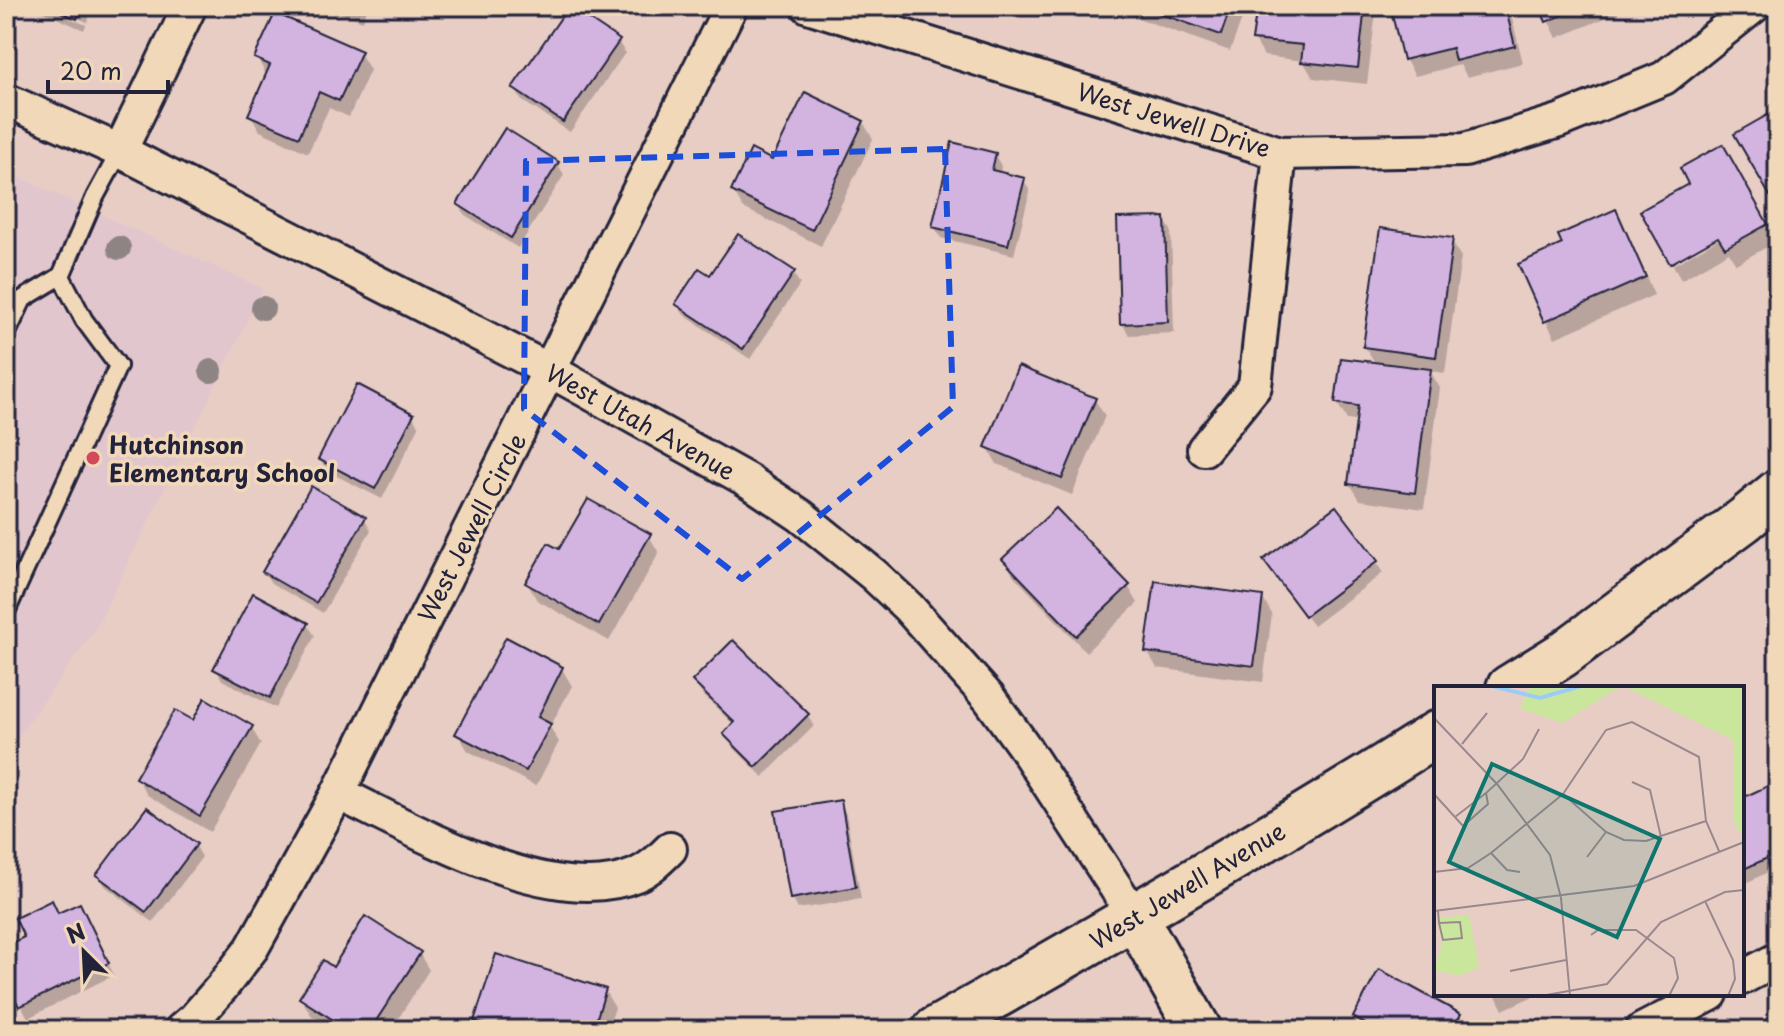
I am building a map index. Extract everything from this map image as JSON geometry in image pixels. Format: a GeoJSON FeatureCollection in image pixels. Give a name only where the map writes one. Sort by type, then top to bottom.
{"type":"FeatureCollection","features":[{"type":"Feature","properties":{"kind":"main road"},"geometry":{"type":"LineString","coordinates":[[1512,686],[1562,655],[1778,492]]}},
{"type":"Feature","properties":{"kind":"main road","name":"West Jewell Avenue"},"geometry":{"type":"LineString","coordinates":[[935,1030],[1135,917],[1434,735]]}},
{"type":"Feature","properties":{"kind":"main road"},"geometry":{"type":"LineString","coordinates":[[1135,917],[1199,1030]]}},
{"type":"Feature","properties":{"kind":"street"},"geometry":{"type":"LineString","coordinates":[[120,151],[190,6]]}},
{"type":"Feature","properties":{"kind":"street","name":"West Jewell Circle"},"geometry":{"type":"LineString","coordinates":[[181,1030],[222,987],[252,948],[338,793],[731,6]]}},
{"type":"Feature","properties":{"kind":"street","name":"West Jewell Drive"},"geometry":{"type":"LineString","coordinates":[[808,6],[1280,153],[1465,150],[1546,125],[1664,78],[1754,6]]}},
{"type":"Feature","properties":{"kind":"street","name":"West Utah Avenue"},"geometry":{"type":"LineString","coordinates":[[6,100],[120,151],[549,370],[747,480],[801,516],[874,575],[917,617],[989,698],[1135,917]]}},
{"type":"Feature","properties":{"kind":"street"},"geometry":{"type":"LineString","coordinates":[[1204,449],[1255,386],[1280,153]]}},
{"type":"Feature","properties":{"kind":"street"},"geometry":{"type":"LineString","coordinates":[[338,793],[470,856],[549,880],[585,885],[636,875],[658,862],[670,849]]}},
{"type":"Feature","properties":{"kind":"street"},"geometry":{"type":"LineString","coordinates":[[1744,977],[1778,959]]}},
{"type":"Feature","properties":{"kind":"street"},"geometry":{"type":"LineString","coordinates":[[1642,1030],[1707,996]]}},
{"type":"Feature","properties":{"kind":"lane"},"geometry":{"type":"LineString","coordinates":[[6,335],[23,299],[61,276],[95,197],[120,151]]}},
{"type":"Feature","properties":{"kind":"lane"},"geometry":{"type":"LineString","coordinates":[[6,612],[118,366],[84,320],[61,276]]}},
{"type":"Feature","properties":{"kind":"highlighted area"},"geometry":{"type":"Polygon","coordinates":[[[945,149],[953,407],[742,579],[524,409],[526,161],[945,149]]]}},
{"type":"Feature","properties":{"kind":"shaded area","name":"Hutchinson Elementary School"},"geometry":{"type":"Polygon","coordinates":[[[6,171],[263,289],[96,628],[13,744],[6,748],[6,171]]]}},
{"type":"Feature","properties":{"kind":"building"},"geometry":{"type":"Polygon","coordinates":[[[46,6],[83,6],[77,19],[46,6]]]}},
{"type":"Feature","properties":{"kind":"building"},"geometry":{"type":"Polygon","coordinates":[[[569,6],[620,40],[563,122],[512,88],[569,6]]]}},
{"type":"Feature","properties":{"kind":"building"},"geometry":{"type":"Polygon","coordinates":[[[1138,6],[1231,6],[1221,35],[1138,6]]]}},
{"type":"Feature","properties":{"kind":"building"},"geometry":{"type":"Polygon","coordinates":[[[1257,6],[1365,6],[1358,68],[1301,62],[1303,45],[1252,40],[1257,6]]]}},
{"type":"Feature","properties":{"kind":"building"},"geometry":{"type":"Polygon","coordinates":[[[1390,6],[1505,6],[1515,46],[1455,61],[1452,48],[1403,60],[1390,6]]]}},
{"type":"Feature","properties":{"kind":"building"},"geometry":{"type":"Polygon","coordinates":[[[1539,6],[1585,6],[1546,22],[1539,6]]]}},
{"type":"Feature","properties":{"kind":"building"},"geometry":{"type":"Polygon","coordinates":[[[275,13],[362,51],[339,101],[319,92],[299,137],[248,115],[270,65],[254,58],[275,13]]]}},
{"type":"Feature","properties":{"kind":"building"},"geometry":{"type":"Polygon","coordinates":[[[805,92],[864,121],[812,230],[731,191],[751,149],[772,160],[805,92]]]}},
{"type":"Feature","properties":{"kind":"building"},"geometry":{"type":"Polygon","coordinates":[[[1778,109],[1778,192],[1770,196],[1734,134],[1778,109]]]}},
{"type":"Feature","properties":{"kind":"building"},"geometry":{"type":"Polygon","coordinates":[[[505,128],[559,162],[511,238],[457,204],[505,128]]]}},
{"type":"Feature","properties":{"kind":"building"},"geometry":{"type":"Polygon","coordinates":[[[952,142],[996,153],[992,170],[1025,178],[1008,245],[932,227],[952,142]]]}},
{"type":"Feature","properties":{"kind":"building"},"geometry":{"type":"Polygon","coordinates":[[[1723,144],[1768,224],[1725,248],[1718,237],[1670,264],[1640,211],[1688,184],[1680,168],[1723,144]]]}},
{"type":"Feature","properties":{"kind":"building"},"geometry":{"type":"Polygon","coordinates":[[[1616,209],[1646,277],[1544,322],[1518,264],[1562,244],[1558,235],[1616,209]]]}},
{"type":"Feature","properties":{"kind":"building"},"geometry":{"type":"Polygon","coordinates":[[[1165,217],[1168,322],[1120,324],[1117,218],[1165,217]]]}},
{"type":"Feature","properties":{"kind":"building"},"geometry":{"type":"Polygon","coordinates":[[[1380,228],[1453,238],[1436,357],[1363,347],[1380,228]]]}},
{"type":"Feature","properties":{"kind":"building"},"geometry":{"type":"Polygon","coordinates":[[[738,234],[795,271],[743,349],[675,304],[699,268],[710,275],[738,234]]]}},
{"type":"Feature","properties":{"kind":"building"},"geometry":{"type":"Polygon","coordinates":[[[1341,358],[1431,369],[1415,493],[1348,484],[1358,406],[1335,403],[1341,358]]]}},
{"type":"Feature","properties":{"kind":"building"},"geometry":{"type":"Polygon","coordinates":[[[1018,366],[1096,398],[1062,479],[985,447],[1018,366]]]}},
{"type":"Feature","properties":{"kind":"building"},"geometry":{"type":"Polygon","coordinates":[[[357,384],[414,414],[375,489],[318,459],[357,384]]]}},
{"type":"Feature","properties":{"kind":"building"},"geometry":{"type":"Polygon","coordinates":[[[311,486],[366,517],[316,603],[262,572],[311,486]]]}},
{"type":"Feature","properties":{"kind":"building"},"geometry":{"type":"Polygon","coordinates":[[[588,499],[651,534],[599,625],[525,583],[548,543],[559,549],[588,499]]]}},
{"type":"Feature","properties":{"kind":"building"},"geometry":{"type":"Polygon","coordinates":[[[1336,506],[1378,561],[1305,616],[1263,560],[1336,506]]]}},
{"type":"Feature","properties":{"kind":"building"},"geometry":{"type":"Polygon","coordinates":[[[1056,508],[1130,585],[1076,636],[1002,559],[1056,508]]]}},
{"type":"Feature","properties":{"kind":"building"},"geometry":{"type":"Polygon","coordinates":[[[1155,581],[1263,596],[1254,666],[1145,652],[1155,581]]]}},
{"type":"Feature","properties":{"kind":"building"},"geometry":{"type":"Polygon","coordinates":[[[253,593],[309,623],[270,698],[213,669],[253,593]]]}},
{"type":"Feature","properties":{"kind":"building"},"geometry":{"type":"Polygon","coordinates":[[[506,637],[563,667],[538,717],[551,724],[526,771],[455,734],[506,637]]]}},
{"type":"Feature","properties":{"kind":"building"},"geometry":{"type":"Polygon","coordinates":[[[733,640],[809,714],[756,767],[723,734],[734,722],[692,681],[733,640]]]}},
{"type":"Feature","properties":{"kind":"building"},"geometry":{"type":"Polygon","coordinates":[[[205,698],[253,726],[200,816],[135,778],[175,710],[193,720],[205,698]]]}},
{"type":"Feature","properties":{"kind":"building"},"geometry":{"type":"Polygon","coordinates":[[[1774,783],[1778,792],[1778,853],[1744,869],[1744,797],[1774,783]]]}},
{"type":"Feature","properties":{"kind":"building"},"geometry":{"type":"Polygon","coordinates":[[[841,800],[856,887],[790,899],[775,811],[841,800]]]}},
{"type":"Feature","properties":{"kind":"building"},"geometry":{"type":"Polygon","coordinates":[[[147,807],[197,844],[146,912],[96,875],[147,807]]]}},
{"type":"Feature","properties":{"kind":"building"},"geometry":{"type":"Polygon","coordinates":[[[52,900],[58,913],[80,903],[109,963],[19,1007],[6,980],[6,946],[24,937],[15,918],[52,900]]]}},
{"type":"Feature","properties":{"kind":"building"},"geometry":{"type":"Polygon","coordinates":[[[365,916],[421,952],[370,1030],[349,1030],[299,998],[323,960],[333,967],[365,916]]]}},
{"type":"Feature","properties":{"kind":"building"},"geometry":{"type":"Polygon","coordinates":[[[496,954],[606,989],[593,1030],[501,1030],[474,1021],[496,954]]]}},
{"type":"Feature","properties":{"kind":"building"},"geometry":{"type":"Polygon","coordinates":[[[1379,969],[1461,1014],[1452,1030],[1376,1030],[1353,1017],[1379,969]]]}},
{"type":"Feature","properties":{"kind":"place","name":"Hutchinson Elementary School"},"geometry":{"type":"Point","coordinates":[93,458]}}]}
